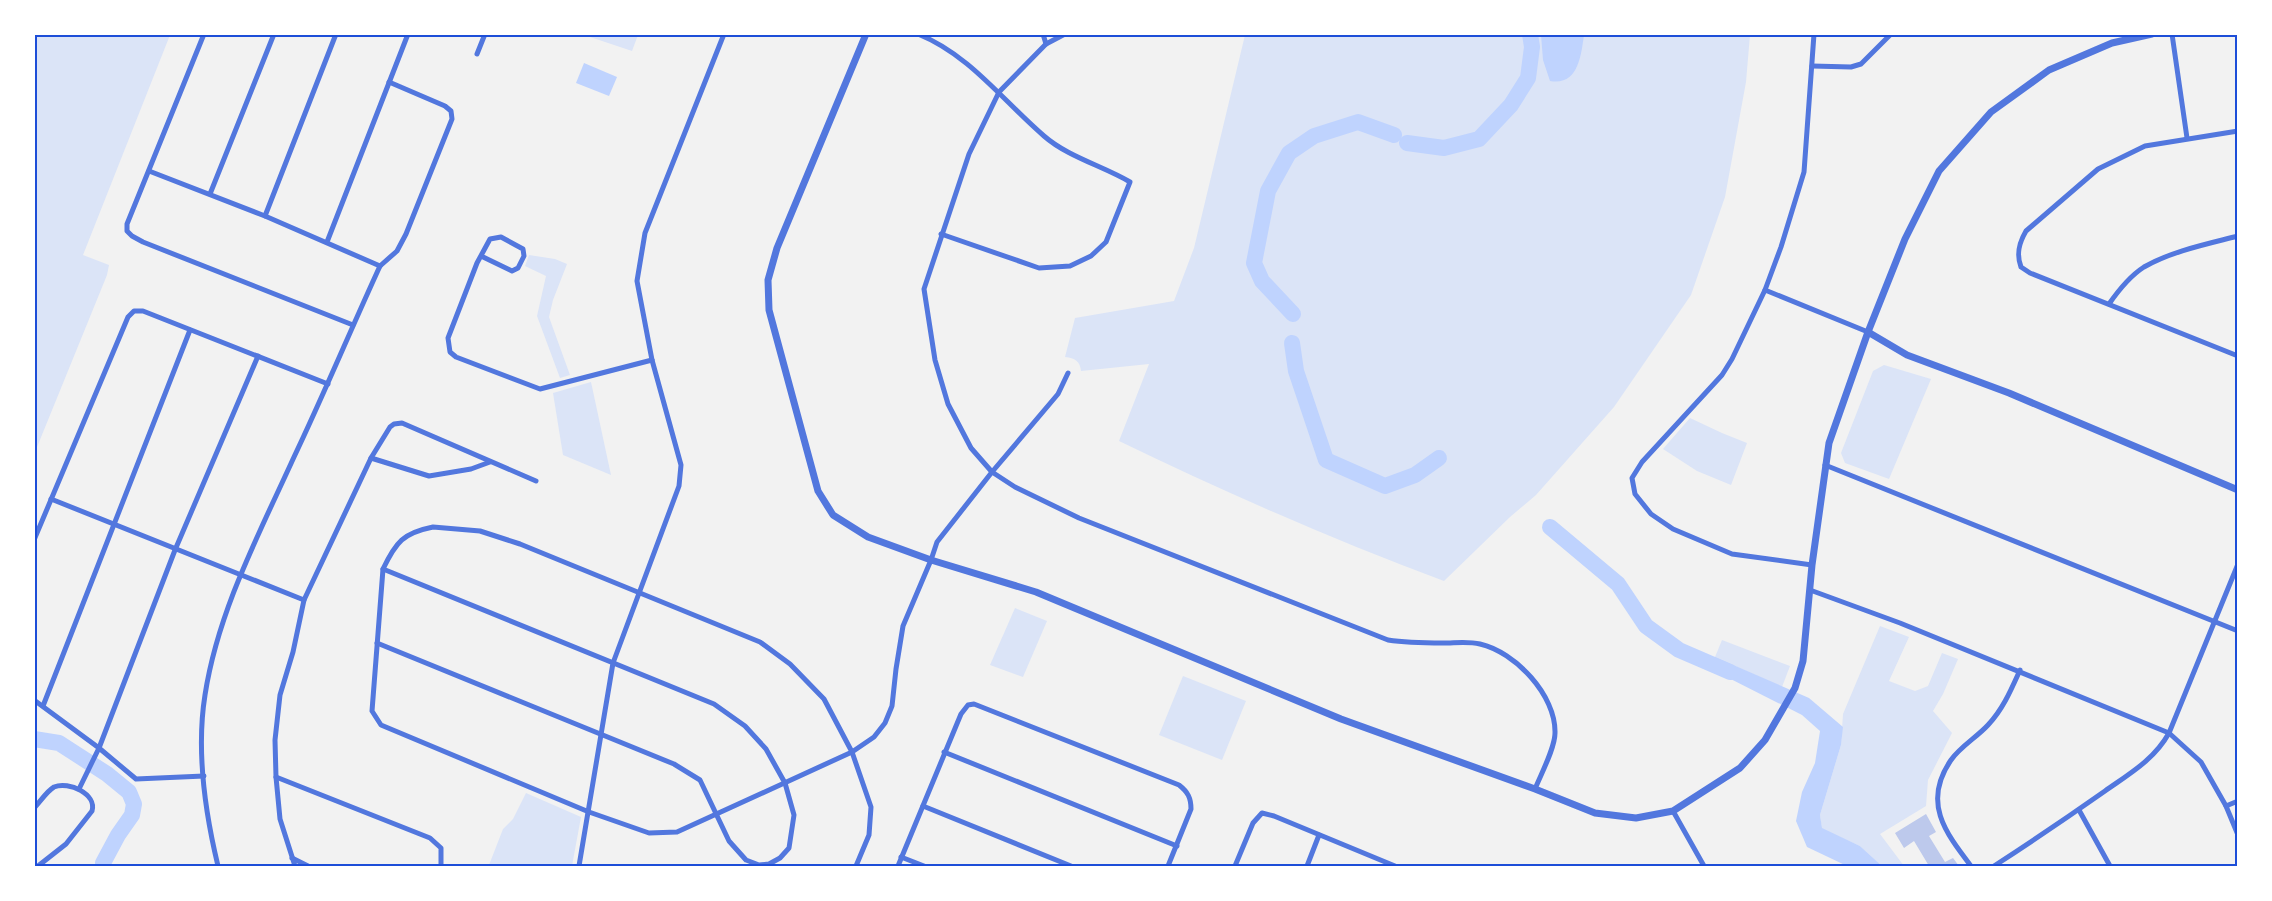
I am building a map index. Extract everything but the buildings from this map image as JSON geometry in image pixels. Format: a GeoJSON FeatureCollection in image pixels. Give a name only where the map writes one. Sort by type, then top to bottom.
{"type":"FeatureCollection","features":[{"type":"Feature","properties":{"kind":"street"},"geometry":{"type":"LineString","coordinates":[[204,34],[127,224],[127,231],[132,236],[353,325]]}},
{"type":"Feature","properties":{"kind":"street"},"geometry":{"type":"LineString","coordinates":[[210,194],[274,34]]}},
{"type":"Feature","properties":{"kind":"street"},"geometry":{"type":"LineString","coordinates":[[265,216],[336,34]]}},
{"type":"Feature","properties":{"kind":"street"},"geometry":{"type":"LineString","coordinates":[[327,242],[408,34]]}},
{"type":"Feature","properties":{"kind":"street"},"geometry":{"type":"LineString","coordinates":[[477,54],[485,34]]}},
{"type":"Feature","properties":{"kind":"street"},"geometry":{"type":"LineString","coordinates":[[579,867],[613,663],[679,486],[681,465],[652,360],[637,281],[645,233],[724,34]]}},
{"type":"Feature","properties":{"kind":"street"},"geometry":{"type":"LineString","coordinates":[[867,34],[777,248],[768,280],[769,310],[818,491],[833,515],[868,537],[931,560],[1036,592],[1341,719],[1596,813],[1613,817],[1636,818],[1673,811],[1740,768],[1765,740],[1796,688],[1803,661],[1812,565],[1829,443],[1868,332],[1905,239],[1939,171],[1991,112],[2049,70],[2112,43],[2152,34]]}},
{"type":"Feature","properties":{"kind":"street"},"geometry":{"type":"LineString","coordinates":[[918,34],[959,57],[1046,138],[1074,155],[1130,182],[1106,242],[1091,256],[1070,266],[1039,268],[941,234]]}},
{"type":"Feature","properties":{"kind":"street"},"geometry":{"type":"LineString","coordinates":[[1043,34],[1046,44]]}},
{"type":"Feature","properties":{"kind":"street"},"geometry":{"type":"LineString","coordinates":[[1065,34],[1046,44],[999,92],[969,154],[924,289],[935,360],[948,404],[971,448],[992,472],[1014,487],[1079,518],[1388,640],[1415,643],[1480,644],[1509,656],[1525,670],[1550,705],[1555,723],[1555,735],[1535,789]]}},
{"type":"Feature","properties":{"kind":"street"},"geometry":{"type":"LineString","coordinates":[[1812,565],[1732,554],[1673,529],[1651,514],[1635,494],[1632,478],[1641,462],[1722,375],[1765,290],[1804,172],[1814,34]]}},
{"type":"Feature","properties":{"kind":"street"},"geometry":{"type":"LineString","coordinates":[[1812,66],[1851,67],[1860,64],[1891,34]]}},
{"type":"Feature","properties":{"kind":"street"},"geometry":{"type":"LineString","coordinates":[[2172,34],[2187,138]]}},
{"type":"Feature","properties":{"kind":"street"},"geometry":{"type":"LineString","coordinates":[[218,867],[208,827],[201,741],[204,697],[211,662],[240,574],[380,266],[397,251],[406,234],[452,119],[451,111],[445,106],[389,82]]}},
{"type":"Feature","properties":{"kind":"street"},"geometry":{"type":"LineString","coordinates":[[2238,131],[2145,146],[2098,169],[2026,231],[2020,241],[2018,252],[2021,267],[2030,273],[2238,356]]}},
{"type":"Feature","properties":{"kind":"street"},"geometry":{"type":"LineString","coordinates":[[149,171],[265,216],[380,266]]}},
{"type":"Feature","properties":{"kind":"street"},"geometry":{"type":"LineString","coordinates":[[481,256],[512,271],[520,266],[524,251],[501,237],[496,236],[490,239],[481,256],[448,338],[450,352],[456,357],[540,389],[652,360]]}},
{"type":"Feature","properties":{"kind":"street"},"geometry":{"type":"LineString","coordinates":[[2109,304],[2121,287],[2143,268],[2178,253],[2238,236]]}},
{"type":"Feature","properties":{"kind":"street"},"geometry":{"type":"LineString","coordinates":[[1765,290],[1868,332],[1906,355],[2009,393],[2238,490]]}},
{"type":"Feature","properties":{"kind":"street"},"geometry":{"type":"LineString","coordinates":[[34,540],[130,313],[138,310],[144,311],[328,384]]}},
{"type":"Feature","properties":{"kind":"street"},"geometry":{"type":"LineString","coordinates":[[43,706],[190,330]]}},
{"type":"Feature","properties":{"kind":"street"},"geometry":{"type":"LineString","coordinates":[[79,789],[99,748],[175,550],[258,356]]}},
{"type":"Feature","properties":{"kind":"street"},"geometry":{"type":"LineString","coordinates":[[856,867],[869,835],[871,807],[852,752],[824,699],[790,664],[760,642],[639,591],[520,544],[480,531],[452,527],[425,528],[403,537],[393,548],[382,569],[372,711],[381,725],[589,812],[649,833],[677,832],[852,752],[874,737],[885,723],[892,706],[903,626],[937,542],[1058,394],[1068,373]]}},
{"type":"Feature","properties":{"kind":"street"},"geometry":{"type":"LineString","coordinates":[[296,867],[280,819],[276,777],[275,740],[280,695],[293,652],[304,600],[370,458],[390,427],[398,423],[536,481]]}},
{"type":"Feature","properties":{"kind":"street"},"geometry":{"type":"LineString","coordinates":[[370,458],[429,476],[471,469],[490,461]]}},
{"type":"Feature","properties":{"kind":"street"},"geometry":{"type":"LineString","coordinates":[[1825,465],[2238,631]]}},
{"type":"Feature","properties":{"kind":"street"},"geometry":{"type":"LineString","coordinates":[[51,500],[304,600]]}},
{"type":"Feature","properties":{"kind":"street"},"geometry":{"type":"LineString","coordinates":[[1994,867],[2146,762],[2160,748],[2169,733],[2238,564]]}},
{"type":"Feature","properties":{"kind":"street"},"geometry":{"type":"LineString","coordinates":[[377,643],[674,764],[700,780],[729,841],[747,860],[759,865],[769,864],[780,858],[789,848],[794,815],[785,783],[766,749],[745,726],[714,704],[382,569]]}},
{"type":"Feature","properties":{"kind":"street"},"geometry":{"type":"LineString","coordinates":[[1810,590],[1900,622],[2169,733],[2201,762],[2226,806],[2238,835]]}},
{"type":"Feature","properties":{"kind":"street"},"geometry":{"type":"LineString","coordinates":[[1971,867],[1948,837],[1937,808],[1939,782],[1952,758],[1989,724],[2009,696],[2020,670]]}},
{"type":"Feature","properties":{"kind":"street"},"geometry":{"type":"LineString","coordinates":[[34,700],[99,748],[136,779],[204,776]]}},
{"type":"Feature","properties":{"kind":"street"},"geometry":{"type":"LineString","coordinates":[[898,867],[961,714],[968,705],[980,705],[1179,785],[1188,794],[1191,809],[1168,867]]}},
{"type":"Feature","properties":{"kind":"street"},"geometry":{"type":"LineString","coordinates":[[944,752],[1177,846]]}},
{"type":"Feature","properties":{"kind":"street"},"geometry":{"type":"LineString","coordinates":[[276,777],[430,838],[441,848],[441,867]]}},
{"type":"Feature","properties":{"kind":"street"},"geometry":{"type":"LineString","coordinates":[[34,808],[56,786],[79,789],[92,801],[92,812],[66,844],[38,867]]}},
{"type":"Feature","properties":{"kind":"street"},"geometry":{"type":"LineString","coordinates":[[2226,806],[2238,801]]}},
{"type":"Feature","properties":{"kind":"street"},"geometry":{"type":"LineString","coordinates":[[923,806],[1071,867]]}},
{"type":"Feature","properties":{"kind":"street"},"geometry":{"type":"LineString","coordinates":[[2079,810],[2110,867]]}},
{"type":"Feature","properties":{"kind":"street"},"geometry":{"type":"LineString","coordinates":[[1673,811],[1704,867]]}},
{"type":"Feature","properties":{"kind":"street"},"geometry":{"type":"LineString","coordinates":[[1235,867],[1253,823],[1262,813],[1268,813],[1395,867]]}},
{"type":"Feature","properties":{"kind":"street"},"geometry":{"type":"LineString","coordinates":[[1307,867],[1319,836]]}},
{"type":"Feature","properties":{"kind":"street"},"geometry":{"type":"LineString","coordinates":[[902,857],[924,867]]}},
{"type":"Feature","properties":{"kind":"street"},"geometry":{"type":"LineString","coordinates":[[292,858],[308,867]]}},
{"type":"Feature","properties":{"kind":"shaded area"},"geometry":{"type":"Polygon","coordinates":[[[35,34],[170,35],[83,255],[109,265],[107,275],[35,452],[35,34]]]}},
{"type":"Feature","properties":{"kind":"shaded area"},"geometry":{"type":"Polygon","coordinates":[[[584,35],[638,35],[632,51],[584,35]]]}},
{"type":"Feature","properties":{"kind":"shaded area"},"geometry":{"type":"Polygon","coordinates":[[[1245,35],[1750,35],[1746,82],[1725,197],[1691,295],[1614,407],[1536,495],[1444,581],[1280,515],[1119,441],[1149,364],[1081,371],[1076,361],[1065,357],[1075,318],[1174,301],[1194,248],[1245,35]]]}},
{"type":"Feature","properties":{"kind":"shaded area"},"geometry":{"type":"Polygon","coordinates":[[[529,255],[555,259],[567,264],[549,317],[570,375],[560,378],[537,316],[546,276],[525,266],[529,255]]]}},
{"type":"Feature","properties":{"kind":"shaded area"},"geometry":{"type":"Polygon","coordinates":[[[1884,365],[1931,379],[1889,479],[1845,463],[1841,453],[1873,371],[1884,365]]]}},
{"type":"Feature","properties":{"kind":"shaded area"},"geometry":{"type":"Polygon","coordinates":[[[591,382],[611,475],[563,455],[553,393],[591,382]]]}},
{"type":"Feature","properties":{"kind":"shaded area"},"geometry":{"type":"Polygon","coordinates":[[[1690,418],[1747,443],[1731,485],[1697,471],[1663,449],[1690,418]]]}},
{"type":"Feature","properties":{"kind":"shaded area"},"geometry":{"type":"Polygon","coordinates":[[[1015,608],[1047,621],[1023,677],[990,665],[1015,608]]]}},
{"type":"Feature","properties":{"kind":"shaded area"},"geometry":{"type":"Polygon","coordinates":[[[1880,626],[1909,637],[1889,681],[1915,691],[1928,686],[1942,653],[1958,659],[1933,711],[1952,733],[1928,780],[1926,806],[1880,834],[1904,866],[1882,866],[1860,846],[1822,829],[1820,815],[1841,745],[1843,714],[1880,626]]]}},
{"type":"Feature","properties":{"kind":"shaded area"},"geometry":{"type":"Polygon","coordinates":[[[1722,640],[1790,666],[1782,687],[1715,657],[1722,640]]]}},
{"type":"Feature","properties":{"kind":"shaded area"},"geometry":{"type":"Polygon","coordinates":[[[1183,676],[1246,701],[1222,760],[1159,735],[1183,676]]]}},
{"type":"Feature","properties":{"kind":"shaded area"},"geometry":{"type":"Polygon","coordinates":[[[526,793],[581,817],[572,866],[489,865],[503,829],[513,819],[526,793]]]}},
{"type":"Feature","properties":{"kind":"water"},"geometry":{"type":"Polygon","coordinates":[[[1541,35],[1584,35],[1576,68],[1567,79],[1550,81],[1543,60],[1541,35]]]}},
{"type":"Feature","properties":{"kind":"water"},"geometry":{"type":"Polygon","coordinates":[[[584,63],[617,77],[609,96],[576,83],[584,63]]]}},
{"type":"Feature","properties":{"kind":"water"},"geometry":{"type":"Polygon","coordinates":[[[1715,657],[1809,698],[1843,727],[1841,745],[1820,815],[1822,828],[1860,846],[1882,866],[1847,866],[1807,847],[1796,821],[1802,792],[1815,763],[1820,731],[1802,715],[1709,668],[1715,657]]]}},
{"type":"Feature","properties":{"kind":"waterway"},"geometry":{"type":"LineString","coordinates":[[1407,143],[1444,148],[1479,139],[1511,105],[1528,78],[1532,47],[1530,34]]}},
{"type":"Feature","properties":{"kind":"waterway"},"geometry":{"type":"LineString","coordinates":[[1293,314],[1262,281],[1254,263],[1268,191],[1289,153],[1314,136],[1358,122],[1394,135]]}},
{"type":"Feature","properties":{"kind":"waterway"},"geometry":{"type":"LineString","coordinates":[[1292,343],[1296,371],[1326,460],[1385,486],[1415,475],[1439,458]]}},
{"type":"Feature","properties":{"kind":"waterway"},"geometry":{"type":"LineString","coordinates":[[1550,527],[1618,584],[1646,626],[1679,650],[1730,672]]}},
{"type":"Feature","properties":{"kind":"waterway"},"geometry":{"type":"LineString","coordinates":[[34,739],[59,743],[107,774],[129,792],[134,804],[132,815],[118,835],[103,866]]}}]}
